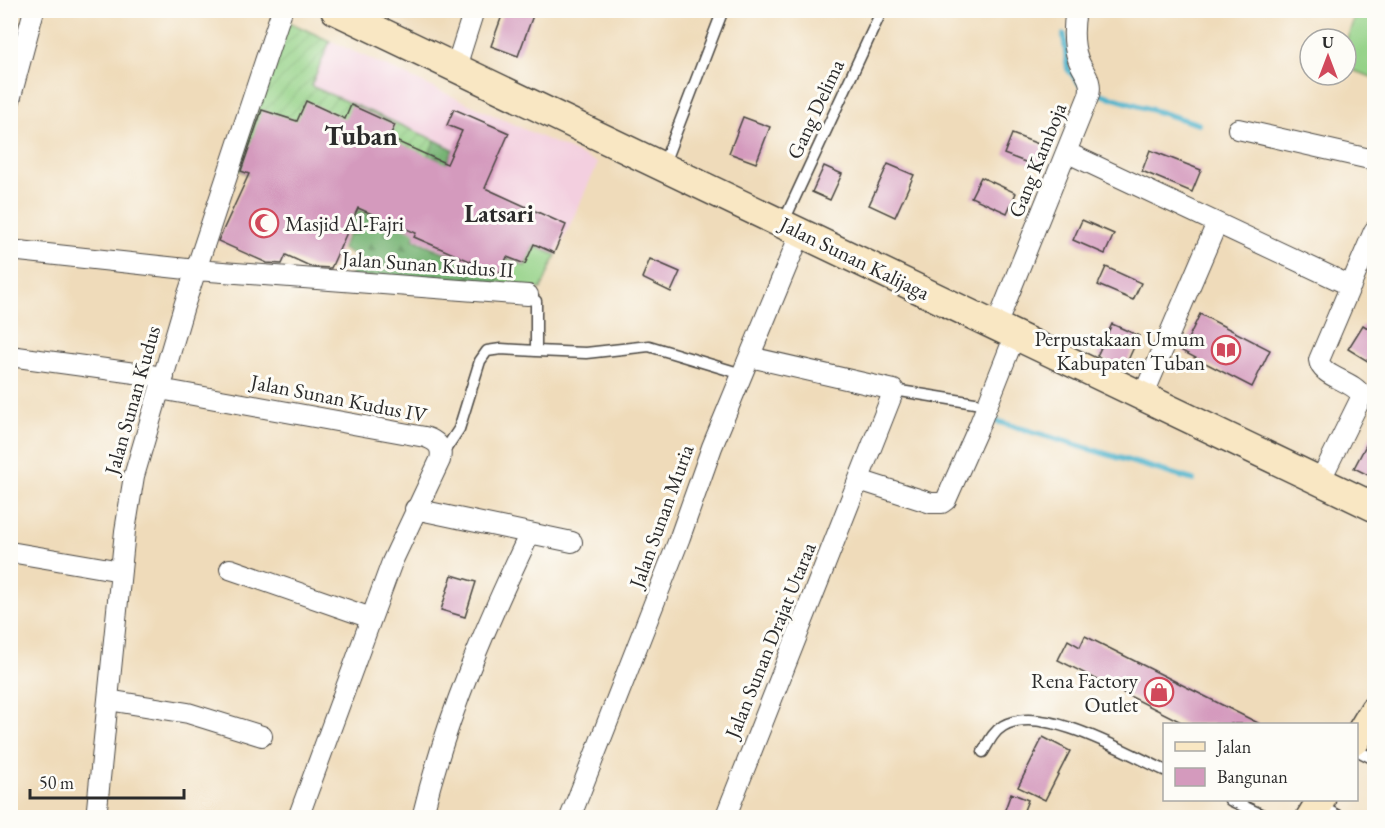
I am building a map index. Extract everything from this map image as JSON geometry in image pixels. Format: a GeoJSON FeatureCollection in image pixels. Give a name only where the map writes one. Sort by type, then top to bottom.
{"type":"FeatureCollection","features":[{"type":"Feature","properties":{"kind":"main road","name":"Jalan Sunan Kalijaga"},"geometry":{"type":"LineString","coordinates":[[335,10],[1374,507]]}},
{"type":"Feature","properties":{"kind":"main road"},"geometry":{"type":"LineString","coordinates":[[1358,737],[1374,710]]}},
{"type":"Feature","properties":{"kind":"street"},"geometry":{"type":"LineString","coordinates":[[10,100],[34,10]]}},
{"type":"Feature","properties":{"kind":"street","name":"Jalan Sunan Kudus"},"geometry":{"type":"LineString","coordinates":[[96,818],[131,490],[196,270],[282,10]]}},
{"type":"Feature","properties":{"kind":"street"},"geometry":{"type":"LineString","coordinates":[[456,67],[474,10]]}},
{"type":"Feature","properties":{"kind":"street","name":"Gang Kamboja"},"geometry":{"type":"LineString","coordinates":[[859,480],[931,503],[942,503],[949,495],[984,413],[1005,330],[1089,92],[1074,46],[1076,10]]}},
{"type":"Feature","properties":{"kind":"street"},"geometry":{"type":"LineString","coordinates":[[1238,129],[1374,160]]}},
{"type":"Feature","properties":{"kind":"street"},"geometry":{"type":"LineString","coordinates":[[1066,152],[1352,286]]}},
{"type":"Feature","properties":{"kind":"street"},"geometry":{"type":"LineString","coordinates":[[1143,396],[1217,223]]}},
{"type":"Feature","properties":{"kind":"street","name":"Jalan Sunan Muria"},"geometry":{"type":"LineString","coordinates":[[570,818],[746,365],[792,228]]}},
{"type":"Feature","properties":{"kind":"street"},"geometry":{"type":"LineString","coordinates":[[1320,481],[1361,398],[1360,392],[1319,363],[1374,231]]}},
{"type":"Feature","properties":{"kind":"street","name":"Jalan Sunan Kudus II"},"geometry":{"type":"LineString","coordinates":[[10,250],[196,270],[528,295]]}},
{"type":"Feature","properties":{"kind":"street","name":"Jalan Sunan Kudus IV"},"geometry":{"type":"LineString","coordinates":[[10,356],[162,383],[425,437],[436,442],[441,456]]}},
{"type":"Feature","properties":{"kind":"street"},"geometry":{"type":"LineString","coordinates":[[746,365],[894,390]]}},
{"type":"Feature","properties":{"kind":"street","name":"Jalan Sunan Drajat Utaraa"},"geometry":{"type":"LineString","coordinates":[[725,818],[894,390]]}},
{"type":"Feature","properties":{"kind":"street"},"geometry":{"type":"LineString","coordinates":[[298,818],[371,618],[416,509],[441,456]]}},
{"type":"Feature","properties":{"kind":"street"},"geometry":{"type":"LineString","coordinates":[[416,509],[572,542]]}},
{"type":"Feature","properties":{"kind":"street"},"geometry":{"type":"LineString","coordinates":[[422,818],[443,740],[477,648],[530,533]]}},
{"type":"Feature","properties":{"kind":"street"},"geometry":{"type":"LineString","coordinates":[[10,552],[121,571]]}},
{"type":"Feature","properties":{"kind":"street"},"geometry":{"type":"LineString","coordinates":[[230,568],[371,618]]}},
{"type":"Feature","properties":{"kind":"street"},"geometry":{"type":"LineString","coordinates":[[108,700],[188,713],[262,736]]}},
{"type":"Feature","properties":{"kind":"lane"},"geometry":{"type":"LineString","coordinates":[[663,166],[723,10]]}},
{"type":"Feature","properties":{"kind":"lane","name":"Gang Delima"},"geometry":{"type":"LineString","coordinates":[[792,228],[882,10]]}},
{"type":"Feature","properties":{"kind":"lane","name":"Jalan Sunan Kudus II"},"geometry":{"type":"LineString","coordinates":[[528,295],[536,302],[536,351]]}},
{"type":"Feature","properties":{"kind":"lane"},"geometry":{"type":"LineString","coordinates":[[441,456],[459,429],[480,361],[487,351],[501,349],[586,353],[649,346],[746,365]]}},
{"type":"Feature","properties":{"kind":"lane"},"geometry":{"type":"LineString","coordinates":[[894,390],[984,413]]}},
{"type":"Feature","properties":{"kind":"lane"},"geometry":{"type":"LineString","coordinates":[[983,752],[993,733],[1004,725],[1034,719],[1090,736],[1163,770]]}},
{"type":"Feature","properties":{"kind":"lane"},"geometry":{"type":"LineString","coordinates":[[1358,751],[1374,759]]}},
{"type":"Feature","properties":{"kind":"lane"},"geometry":{"type":"LineString","coordinates":[[1232,801],[1269,818]]}},
{"type":"Feature","properties":{"kind":"shaded area"},"geometry":{"type":"Polygon","coordinates":[[[285,20],[598,163],[541,289],[394,280],[408,248],[236,169],[285,20]]]}},
{"type":"Feature","properties":{"kind":"green space"},"geometry":{"type":"Polygon","coordinates":[[[1357,10],[1374,11],[1374,78],[1358,72],[1358,27],[1351,27],[1357,10]]]}},
{"type":"Feature","properties":{"kind":"green space"},"geometry":{"type":"Polygon","coordinates":[[[285,20],[330,41],[311,86],[435,140],[396,227],[343,204],[338,216],[236,169],[285,20]]]}},
{"type":"Feature","properties":{"kind":"green space"},"geometry":{"type":"Polygon","coordinates":[[[435,140],[453,149],[413,239],[500,276],[496,286],[350,277],[358,257],[342,249],[353,223],[338,216],[343,203],[396,226],[435,140]]]}},
{"type":"Feature","properties":{"kind":"green space"},"geometry":{"type":"Polygon","coordinates":[[[534,246],[556,255],[541,289],[496,286],[508,258],[525,266],[534,246]]]}},
{"type":"Feature","properties":{"kind":"building"},"geometry":{"type":"Polygon","coordinates":[[[504,10],[535,10],[518,56],[491,46],[504,10]]]}},
{"type":"Feature","properties":{"kind":"building"},"geometry":{"type":"Polygon","coordinates":[[[306,101],[345,119],[351,105],[395,125],[389,138],[447,164],[462,131],[447,125],[454,109],[509,133],[485,188],[566,225],[554,253],[534,244],[525,264],[507,257],[500,274],[414,237],[416,233],[358,208],[331,268],[312,267],[286,255],[282,264],[267,263],[218,241],[249,174],[241,171],[262,110],[297,121],[306,101]]]}},
{"type":"Feature","properties":{"kind":"building"},"geometry":{"type":"Polygon","coordinates":[[[743,117],[770,127],[756,163],[729,153],[743,117]]]}},
{"type":"Feature","properties":{"kind":"building"},"geometry":{"type":"Polygon","coordinates":[[[1012,134],[1049,148],[1041,168],[1004,154],[1012,134]]]}},
{"type":"Feature","properties":{"kind":"building"},"geometry":{"type":"Polygon","coordinates":[[[1150,150],[1201,170],[1192,192],[1142,171],[1150,150]]]}},
{"type":"Feature","properties":{"kind":"building"},"geometry":{"type":"Polygon","coordinates":[[[888,164],[914,175],[895,217],[869,205],[888,164]]]}},
{"type":"Feature","properties":{"kind":"building"},"geometry":{"type":"Polygon","coordinates":[[[824,166],[842,174],[830,200],[812,192],[824,166]]]}},
{"type":"Feature","properties":{"kind":"building"},"geometry":{"type":"Polygon","coordinates":[[[981,177],[1016,193],[1007,213],[971,197],[981,177]]]}},
{"type":"Feature","properties":{"kind":"building"},"geometry":{"type":"Polygon","coordinates":[[[1082,220],[1114,234],[1105,254],[1073,240],[1082,220]]]}},
{"type":"Feature","properties":{"kind":"building"},"geometry":{"type":"Polygon","coordinates":[[[650,259],[680,272],[671,292],[642,278],[650,259]]]}},
{"type":"Feature","properties":{"kind":"building"},"geometry":{"type":"Polygon","coordinates":[[[1106,267],[1141,283],[1133,300],[1098,285],[1106,267]]]}},
{"type":"Feature","properties":{"kind":"building","name":"Perpustakaan Umum Kabupaten Tuban"},"geometry":{"type":"Polygon","coordinates":[[[1200,314],[1270,350],[1252,387],[1182,351],[1200,314]]]}},
{"type":"Feature","properties":{"kind":"building"},"geometry":{"type":"Polygon","coordinates":[[[1112,324],[1139,336],[1124,369],[1097,356],[1112,324]]]}},
{"type":"Feature","properties":{"kind":"building"},"geometry":{"type":"Polygon","coordinates":[[[1363,325],[1374,332],[1374,365],[1348,349],[1363,325]]]}},
{"type":"Feature","properties":{"kind":"building"},"geometry":{"type":"Polygon","coordinates":[[[1374,430],[1374,478],[1354,468],[1374,430]]]}},
{"type":"Feature","properties":{"kind":"building"},"geometry":{"type":"Polygon","coordinates":[[[452,575],[476,582],[465,617],[441,610],[452,575]]]}},
{"type":"Feature","properties":{"kind":"building","name":"Rena Factory Outlet"},"geometry":{"type":"Polygon","coordinates":[[[1085,636],[1258,723],[1183,723],[1058,660],[1068,640],[1080,647],[1085,636]]]}},
{"type":"Feature","properties":{"kind":"building"},"geometry":{"type":"Polygon","coordinates":[[[1043,737],[1070,751],[1045,800],[1018,787],[1043,737]]]}},
{"type":"Feature","properties":{"kind":"building"},"geometry":{"type":"Polygon","coordinates":[[[1011,793],[1028,800],[1021,818],[1002,818],[1011,793]]]}},
{"type":"Feature","properties":{"kind":"waterway"},"geometry":{"type":"LineString","coordinates":[[1064,35],[1068,69],[1084,89],[1198,124]]}},
{"type":"Feature","properties":{"kind":"waterway"},"geometry":{"type":"LineString","coordinates":[[986,418],[1193,480]]}},
{"type":"Feature","properties":{"kind":"place","name":"Masjid Al-Fajri"},"geometry":{"type":"Point","coordinates":[264,223]}},
{"type":"Feature","properties":{"kind":"place","name":"Perpustakaan Umum Kabupaten Tuban"},"geometry":{"type":"Point","coordinates":[1226,350]}},
{"type":"Feature","properties":{"kind":"place","name":"Rena Factory Outlet"},"geometry":{"type":"Point","coordinates":[1159,692]}},
{"type":"Feature","properties":{"kind":"district","name":"Tuban"},"geometry":{"type":"Point","coordinates":[361,135]}},
{"type":"Feature","properties":{"kind":"district","name":"Latsari"},"geometry":{"type":"Point","coordinates":[499,213]}}]}
